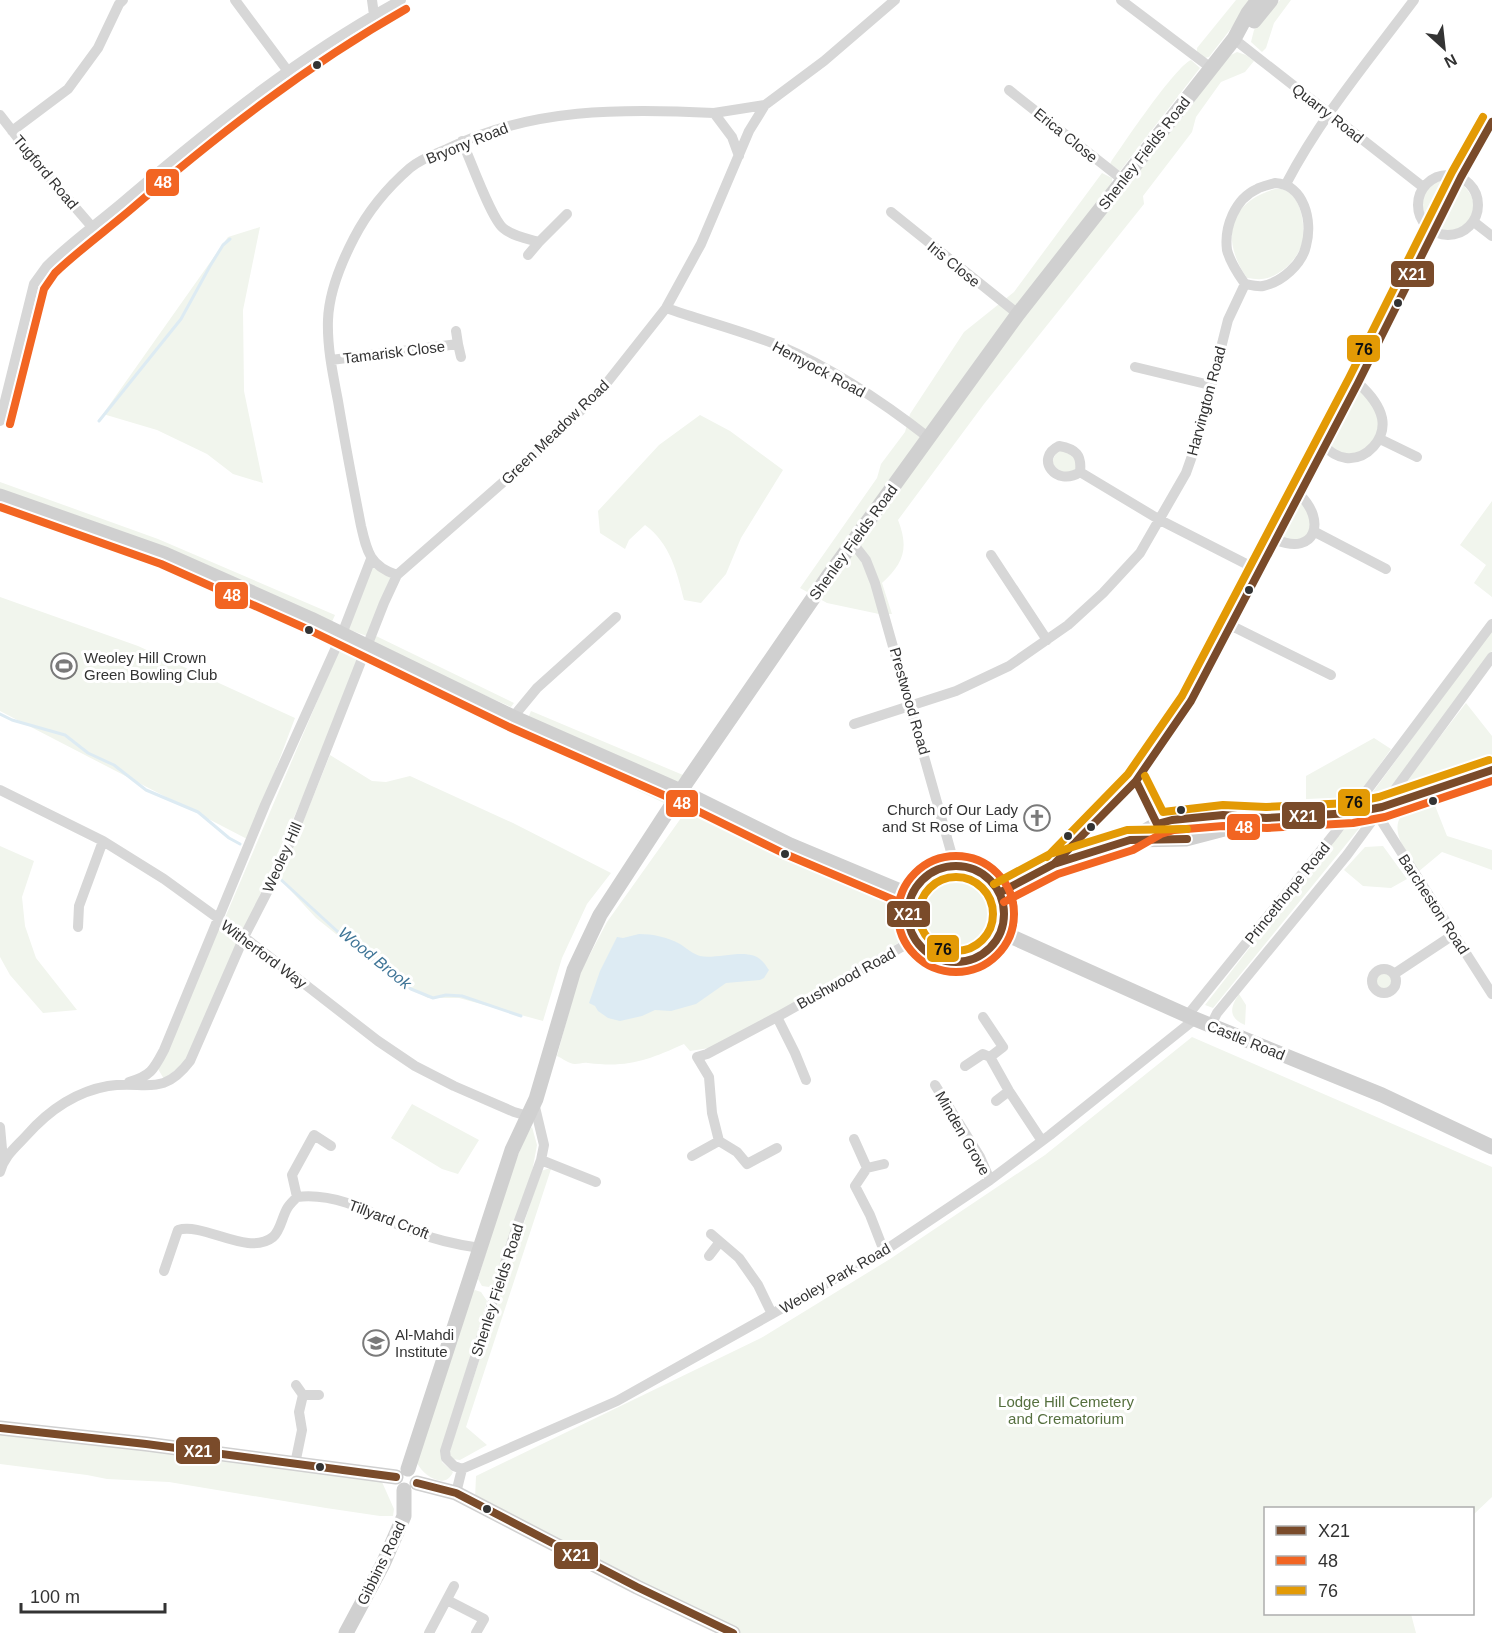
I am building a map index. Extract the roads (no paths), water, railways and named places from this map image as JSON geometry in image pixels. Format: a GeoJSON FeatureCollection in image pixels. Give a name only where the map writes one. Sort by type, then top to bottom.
{"type":"FeatureCollection","features":[{"type":"Feature","properties":{"kind":"street"},"geometry":{"type":"LineString","coordinates":[[12,131],[68,89],[98,48],[123,0]]}},
{"type":"Feature","properties":{"kind":"street"},"geometry":{"type":"LineString","coordinates":[[236,0],[287,70]]}},
{"type":"Feature","properties":{"kind":"street"},"geometry":{"type":"LineString","coordinates":[[372,0],[374,15]]}},
{"type":"Feature","properties":{"kind":"street"},"geometry":{"type":"LineString","coordinates":[[0,420],[34,284],[47,266],[166,166],[287,70],[401,0]]}},
{"type":"Feature","properties":{"kind":"street","name":"Green Meadow Road"},"geometry":{"type":"LineString","coordinates":[[397,575],[483,501],[598,394],[666,308],[701,244],[749,131],[765,105],[832,54],[895,0]]}},
{"type":"Feature","properties":{"kind":"street"},"geometry":{"type":"LineString","coordinates":[[1121,0],[1211,69]]}},
{"type":"Feature","properties":{"kind":"street","name":"Shenley Fields Road"},"geometry":{"type":"LineString","coordinates":[[406,1480],[512,1150],[531,1109],[574,970],[596,924],[681,791],[852,542],[1018,314],[1234,39],[1258,0]]}},
{"type":"Feature","properties":{"kind":"street","name":"Shenley Fields Road"},"geometry":{"type":"LineString","coordinates":[[1234,39],[1258,17],[1271,0]]}},
{"type":"Feature","properties":{"kind":"street"},"geometry":{"type":"LineString","coordinates":[[1286,184],[1305,148],[1329,112],[1414,0]]}},
{"type":"Feature","properties":{"kind":"street","name":"Quarry Road"},"geometry":{"type":"LineString","coordinates":[[1234,39],[1329,112],[1397,169],[1423,187]]}},
{"type":"Feature","properties":{"kind":"street","name":"Erica Close"},"geometry":{"type":"LineString","coordinates":[[1009,90],[1123,180]]}},
{"type":"Feature","properties":{"kind":"street","name":"Green Meadow Road"},"geometry":{"type":"LineString","coordinates":[[714,113],[765,105]]}},
{"type":"Feature","properties":{"kind":"street","name":"Bryony Road"},"geometry":{"type":"LineString","coordinates":[[371,559],[361,526],[331,360],[328,320],[333,289],[342,263],[362,224],[385,192],[412,166],[462,141],[517,122],[555,115],[664,110],[714,113]]}},
{"type":"Feature","properties":{"kind":"street"},"geometry":{"type":"LineString","coordinates":[[714,113],[732,137],[739,156]]}},
{"type":"Feature","properties":{"kind":"street","name":"Tugford Road"},"geometry":{"type":"LineString","coordinates":[[0,115],[93,228]]}},
{"type":"Feature","properties":{"kind":"street"},"geometry":{"type":"LineString","coordinates":[[1054,864],[1136,781],[1191,701],[1358,383],[1461,177],[1492,122]]}},
{"type":"Feature","properties":{"kind":"street"},"geometry":{"type":"LineString","coordinates":[[462,141],[495,216],[503,228],[539,242]]}},
{"type":"Feature","properties":{"kind":"street"},"geometry":{"type":"LineString","coordinates":[[1438,176],[1461,177],[1475,191],[1478,201],[1474,222],[1464,230],[1451,235],[1433,231],[1423,222],[1418,210],[1418,200],[1423,187],[1438,176]]}},
{"type":"Feature","properties":{"kind":"street"},"geometry":{"type":"LineString","coordinates":[[1275,183],[1286,184],[1297,193],[1304,206],[1308,224],[1306,246],[1295,266],[1282,278],[1263,286],[1245,284],[1234,269],[1227,251],[1227,232],[1232,214],[1242,200],[1256,189],[1275,183]]}},
{"type":"Feature","properties":{"kind":"street","name":"Iris Close"},"geometry":{"type":"LineString","coordinates":[[891,212],[1018,314]]}},
{"type":"Feature","properties":{"kind":"street"},"geometry":{"type":"LineString","coordinates":[[528,255],[567,214]]}},
{"type":"Feature","properties":{"kind":"street"},"geometry":{"type":"LineString","coordinates":[[1474,222],[1492,236]]}},
{"type":"Feature","properties":{"kind":"street","name":"Harvington Road"},"geometry":{"type":"LineString","coordinates":[[854,724],[967,686],[1009,666],[1068,626],[1140,553],[1186,473],[1198,439],[1228,320],[1245,284]]}},
{"type":"Feature","properties":{"kind":"street","name":"Hemyock Road"},"geometry":{"type":"LineString","coordinates":[[666,308],[779,346],[847,380],[904,418],[929,438]]}},
{"type":"Feature","properties":{"kind":"street","name":"Tamarisk Close"},"geometry":{"type":"LineString","coordinates":[[456,331],[461,357]]}},
{"type":"Feature","properties":{"kind":"street","name":"Tamarisk Close"},"geometry":{"type":"LineString","coordinates":[[331,360],[458,344]]}},
{"type":"Feature","properties":{"kind":"street"},"geometry":{"type":"LineString","coordinates":[[1135,367],[1210,385]]}},
{"type":"Feature","properties":{"kind":"street"},"geometry":{"type":"LineString","coordinates":[[1325,447],[1335,455],[1345,458],[1355,457],[1372,448],[1380,439],[1382,417],[1367,391],[1358,383]]}},
{"type":"Feature","properties":{"kind":"street"},"geometry":{"type":"LineString","coordinates":[[1380,439],[1417,457]]}},
{"type":"Feature","properties":{"kind":"street"},"geometry":{"type":"LineString","coordinates":[[1080,472],[1160,520],[1260,571]]}},
{"type":"Feature","properties":{"kind":"street"},"geometry":{"type":"LineString","coordinates":[[1277,540],[1286,544],[1296,544],[1306,541],[1315,532],[1312,511],[1300,495]]}},
{"type":"Feature","properties":{"kind":"street"},"geometry":{"type":"LineString","coordinates":[[0,496],[165,554],[342,634],[513,717],[681,791],[790,844],[912,896]]}},
{"type":"Feature","properties":{"kind":"street"},"geometry":{"type":"LineString","coordinates":[[1315,532],[1386,569]]}},
{"type":"Feature","properties":{"kind":"street","name":"Prestwood Road"},"geometry":{"type":"LineString","coordinates":[[852,542],[866,560],[875,583],[955,866]]}},
{"type":"Feature","properties":{"kind":"street"},"geometry":{"type":"LineString","coordinates":[[991,555],[1047,640]]}},
{"type":"Feature","properties":{"kind":"street"},"geometry":{"type":"LineString","coordinates":[[342,634],[371,559],[384,570],[397,575]]}},
{"type":"Feature","properties":{"kind":"street","name":"Weoley Hill"},"geometry":{"type":"LineString","coordinates":[[118,1086],[150,1086],[167,1083],[182,1072],[190,1061],[244,937],[281,865],[397,575]]}},
{"type":"Feature","properties":{"kind":"street"},"geometry":{"type":"LineString","coordinates":[[513,717],[537,688],[616,617]]}},
{"type":"Feature","properties":{"kind":"street","name":"Princethorpe Road"},"geometry":{"type":"LineString","coordinates":[[1191,1017],[1351,813],[1492,624]]}},
{"type":"Feature","properties":{"kind":"street"},"geometry":{"type":"LineString","coordinates":[[1232,626],[1331,675]]}},
{"type":"Feature","properties":{"kind":"street","name":"Weoley Hill"},"geometry":{"type":"LineString","coordinates":[[0,1172],[3,1160],[38,1122],[58,1106],[86,1092],[145,1078],[156,1065],[265,805],[342,634]]}},
{"type":"Feature","properties":{"kind":"street","name":"Princethorpe Road"},"geometry":{"type":"LineString","coordinates":[[1211,1025],[1217,1013],[1347,855],[1492,657]]}},
{"type":"Feature","properties":{"kind":"street"},"geometry":{"type":"LineString","coordinates":[[999,893],[1054,864],[1130,840],[1157,824],[1223,815],[1266,818],[1380,810],[1492,770]]}},
{"type":"Feature","properties":{"kind":"street"},"geometry":{"type":"LineString","coordinates":[[1136,781],[1157,824]]}},
{"type":"Feature","properties":{"kind":"street","name":"Witherford Way"},"geometry":{"type":"LineString","coordinates":[[0,790],[102,841],[164,879],[244,937],[378,1041],[415,1066],[514,1112],[531,1109]]}},
{"type":"Feature","properties":{"kind":"street","name":"Barcheston Road"},"geometry":{"type":"LineString","coordinates":[[1380,810],[1453,935],[1492,994]]}},
{"type":"Feature","properties":{"kind":"street"},"geometry":{"type":"LineString","coordinates":[[1130,840],[1186,839],[1266,818]]}},
{"type":"Feature","properties":{"kind":"street"},"geometry":{"type":"LineString","coordinates":[[78,927],[79,906],[102,841]]}},
{"type":"Feature","properties":{"kind":"street"},"geometry":{"type":"LineString","coordinates":[[955,866],[976,870],[986,876],[999,893],[1004,910],[1000,932],[996,940],[982,954],[955,962],[928,953],[915,939],[908,916],[912,896],[919,884],[926,877],[944,867],[955,866]]}},
{"type":"Feature","properties":{"kind":"street","name":"Castle Road"},"geometry":{"type":"LineString","coordinates":[[1000,932],[1191,1017],[1382,1095],[1492,1147]]}},
{"type":"Feature","properties":{"kind":"street"},"geometry":{"type":"LineString","coordinates":[[1394,974],[1453,935]]}},
{"type":"Feature","properties":{"kind":"street","name":"Bushwood Road"},"geometry":{"type":"LineString","coordinates":[[718,1141],[712,1113],[709,1077],[698,1057],[777,1017],[915,939]]}},
{"type":"Feature","properties":{"kind":"street"},"geometry":{"type":"LineString","coordinates":[[777,1017],[786,1032],[806,1080]]}},
{"type":"Feature","properties":{"kind":"street"},"geometry":{"type":"LineString","coordinates":[[983,1017],[1003,1047],[990,1057]]}},
{"type":"Feature","properties":{"kind":"street","name":"Weoley Park Road"},"geometry":{"type":"LineString","coordinates":[[462,1469],[617,1401],[884,1251],[990,1180],[1042,1141],[1191,1017]]}},
{"type":"Feature","properties":{"kind":"street"},"geometry":{"type":"LineString","coordinates":[[965,1066],[983,1054],[990,1057],[1042,1141]]}},
{"type":"Feature","properties":{"kind":"street","name":"Minden Grove"},"geometry":{"type":"LineString","coordinates":[[935,1085],[980,1156],[990,1180]]}},
{"type":"Feature","properties":{"kind":"street"},"geometry":{"type":"LineString","coordinates":[[996,1101],[1009,1091]]}},
{"type":"Feature","properties":{"kind":"street","name":"Shenley Fields Road"},"geometry":{"type":"LineString","coordinates":[[462,1469],[454,1466],[446,1458],[445,1451],[516,1229],[541,1160],[544,1145],[531,1109]]}},
{"type":"Feature","properties":{"kind":"street"},"geometry":{"type":"LineString","coordinates":[[0,1127],[3,1160]]}},
{"type":"Feature","properties":{"kind":"street"},"geometry":{"type":"LineString","coordinates":[[164,1271],[178,1230],[186,1227],[228,1239],[257,1243],[271,1239],[277,1233],[287,1208],[297,1197],[292,1175],[314,1135],[331,1146]]}},
{"type":"Feature","properties":{"kind":"street"},"geometry":{"type":"LineString","coordinates":[[854,1139],[867,1168]]}},
{"type":"Feature","properties":{"kind":"street"},"geometry":{"type":"LineString","coordinates":[[692,1156],[718,1141],[737,1152],[747,1164],[777,1148]]}},
{"type":"Feature","properties":{"kind":"street"},"geometry":{"type":"LineString","coordinates":[[541,1160],[596,1182]]}},
{"type":"Feature","properties":{"kind":"street"},"geometry":{"type":"LineString","coordinates":[[884,1164],[867,1168],[855,1186],[870,1215],[884,1251]]}},
{"type":"Feature","properties":{"kind":"street","name":"Tillyard Croft"},"geometry":{"type":"LineString","coordinates":[[297,1197],[313,1195],[332,1197],[415,1232],[480,1248]]}},
{"type":"Feature","properties":{"kind":"street"},"geometry":{"type":"LineString","coordinates":[[709,1256],[715,1238],[739,1258],[758,1285],[772,1314]]}},
{"type":"Feature","properties":{"kind":"street"},"geometry":{"type":"LineString","coordinates":[[295,1464],[302,1430],[299,1412],[303,1395],[296,1385]]}},
{"type":"Feature","properties":{"kind":"street"},"geometry":{"type":"LineString","coordinates":[[303,1395],[319,1395]]}},
{"type":"Feature","properties":{"kind":"street"},"geometry":{"type":"LineString","coordinates":[[0,1428],[295,1464],[406,1480],[456,1493],[637,1587],[733,1633]]}},
{"type":"Feature","properties":{"kind":"street"},"geometry":{"type":"LineString","coordinates":[[456,1493],[462,1469]]}},
{"type":"Feature","properties":{"kind":"street","name":"Gibbins Road"},"geometry":{"type":"LineString","coordinates":[[346,1633],[382,1564],[404,1515],[406,1480]]}},
{"type":"Feature","properties":{"kind":"street"},"geometry":{"type":"LineString","coordinates":[[429,1633],[454,1586]]}},
{"type":"Feature","properties":{"kind":"street"},"geometry":{"type":"LineString","coordinates":[[447,1600],[484,1619],[476,1633]]}},
{"type":"Feature","properties":{"kind":"waterway"},"geometry":{"type":"LineString","coordinates":[[99,421],[181,319],[210,266],[223,245],[230,239]]}},
{"type":"Feature","properties":{"kind":"waterway","name":"Wood Brook"},"geometry":{"type":"LineString","coordinates":[[0,714],[12,720],[65,735],[88,753],[114,765],[146,790],[198,812],[229,838],[240,844]]}},
{"type":"Feature","properties":{"kind":"waterway","name":"Wood Brook"},"geometry":{"type":"LineString","coordinates":[[278,877],[337,931],[411,989],[433,998],[446,995],[462,996],[521,1016]]}},
{"type":"Feature","properties":{"kind":"place","name":"Weoley Hill Crown Green Bowling Club"},"geometry":{"type":"Point","coordinates":[64,666]}},
{"type":"Feature","properties":{"kind":"place","name":"Church of Our Lady and St Rose of Lima"},"geometry":{"type":"Point","coordinates":[1037,818]}},
{"type":"Feature","properties":{"kind":"place","name":"Al-Mahdi Institute"},"geometry":{"type":"Point","coordinates":[376,1343]}},
{"type":"Feature","properties":{"kind":"park label","name":"Lodge Hill Cemetery and Crematorium"},"geometry":{"type":"Point","coordinates":[1066,1410]}}]}
